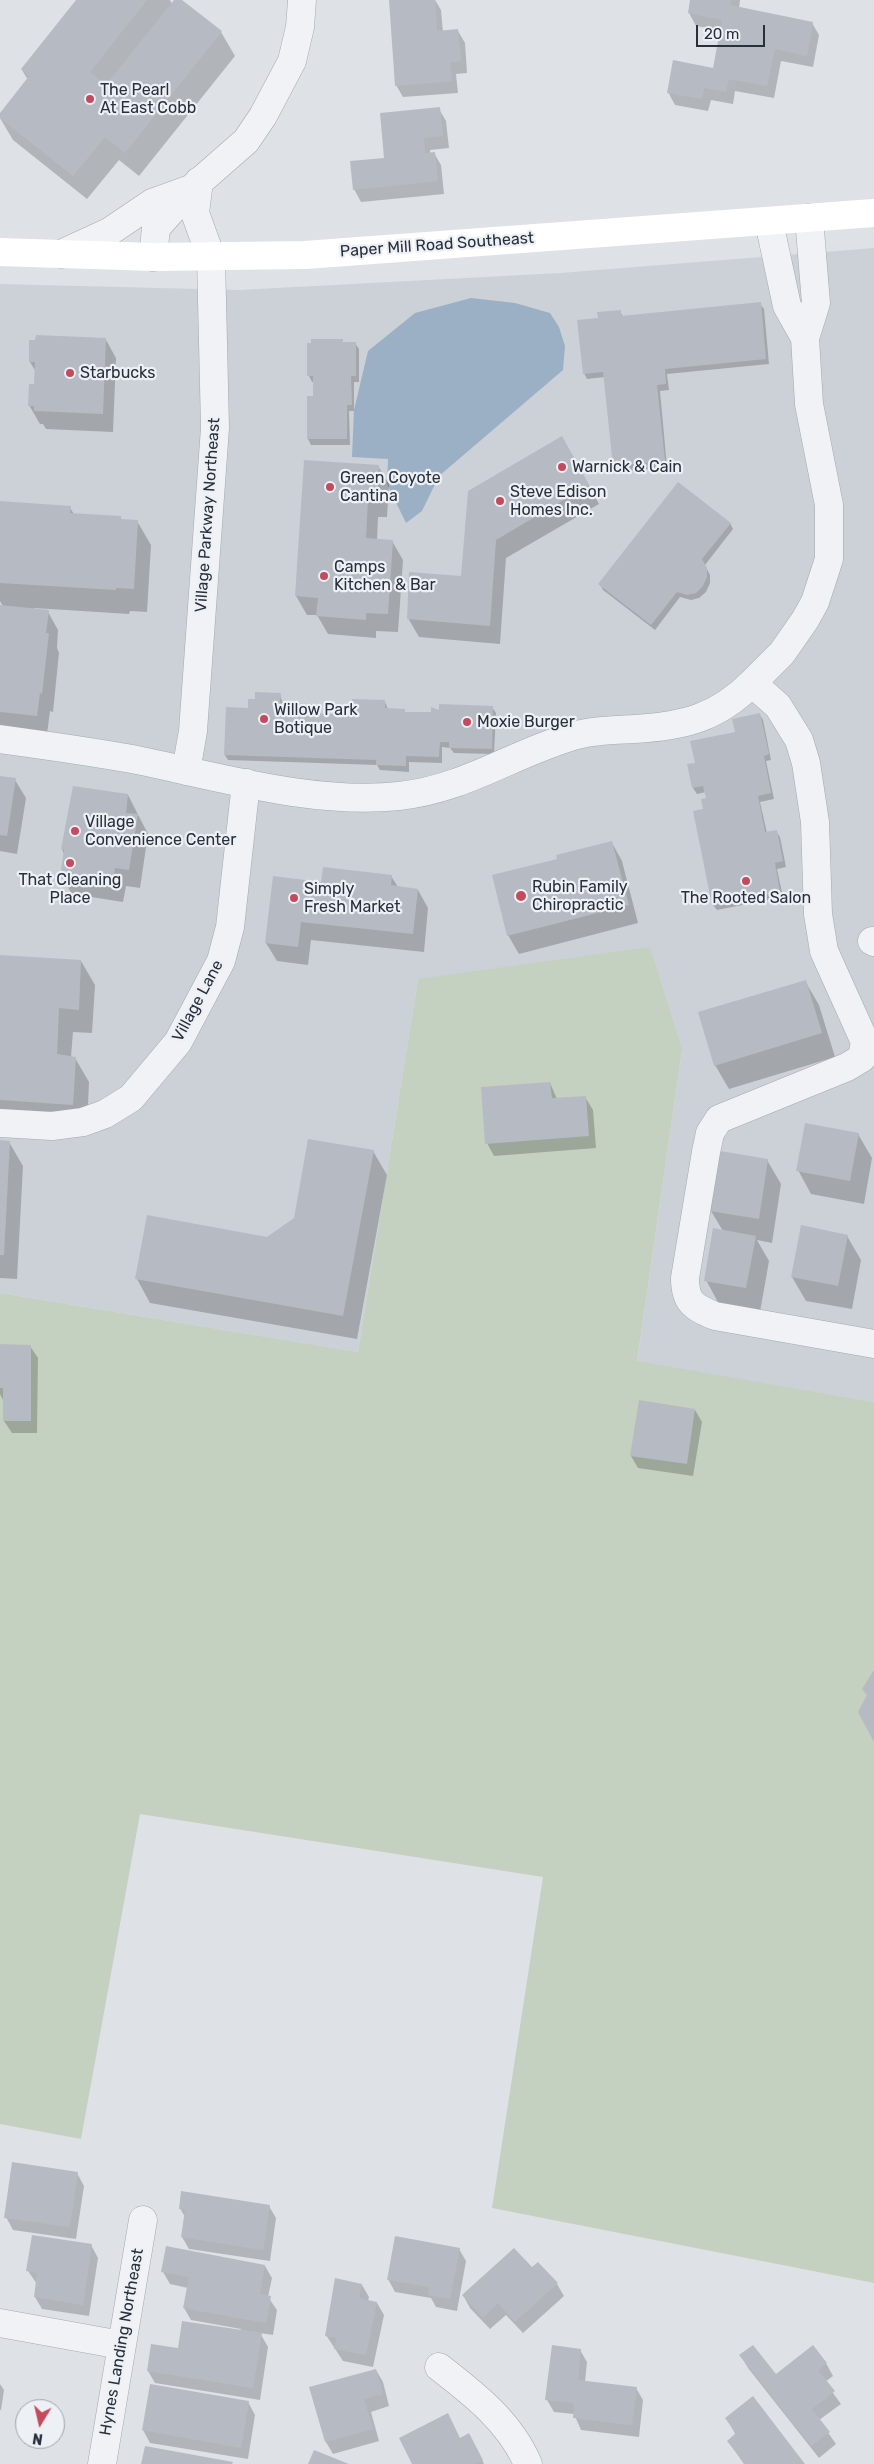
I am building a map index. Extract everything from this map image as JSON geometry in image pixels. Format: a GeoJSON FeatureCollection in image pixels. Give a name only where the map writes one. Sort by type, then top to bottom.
{"type":"FeatureCollection","features":[{"type":"Feature","properties":{"kind":"street"},"geometry":{"type":"LineString","coordinates":[[153,258],[156,228],[194,185],[246,141],[267,108],[292,60],[300,27],[302,0]]}},
{"type":"Feature","properties":{"kind":"street"},"geometry":{"type":"LineString","coordinates":[[61,254],[109,232],[152,204],[194,185]]}},
{"type":"Feature","properties":{"kind":"street","name":"Village Parkway Northeast"},"geometry":{"type":"LineString","coordinates":[[186,771],[193,731],[215,428],[211,257],[195,213],[194,185]]}},
{"type":"Feature","properties":{"kind":"street","name":"Paper Mill Road Southeast"},"geometry":{"type":"LineString","coordinates":[[0,252],[153,258],[305,255],[874,213]]}},
{"type":"Feature","properties":{"kind":"street"},"geometry":{"type":"LineString","coordinates":[[0,739],[131,759],[246,783],[316,794],[364,798],[400,796],[454,785],[537,749],[578,735],[664,727],[694,720],[721,710],[782,653],[815,602],[828,559],[829,505],[809,404],[805,338],[816,303],[809,218]]}},
{"type":"Feature","properties":{"kind":"street"},"geometry":{"type":"LineString","coordinates":[[769,222],[786,306],[805,338]]}},
{"type":"Feature","properties":{"kind":"street"},"geometry":{"type":"LineString","coordinates":[[752,683],[778,706],[799,740],[806,763],[815,822],[818,914],[824,951],[869,1042],[862,1058],[847,1067],[719,1119],[710,1133],[706,1152],[685,1278],[685,1294],[696,1308],[715,1316],[874,1344]]}},
{"type":"Feature","properties":{"kind":"street","name":"Village Lane"},"geometry":{"type":"LineString","coordinates":[[0,1123],[52,1126],[83,1122],[105,1114],[131,1098],[178,1042],[221,961],[230,927],[246,783]]}},
{"type":"Feature","properties":{"kind":"street","name":"Hynes Landing Northeast"},"geometry":{"type":"LineString","coordinates":[[102,2464],[143,2220]]}},
{"type":"Feature","properties":{"kind":"street"},"geometry":{"type":"LineString","coordinates":[[0,2323],[121,2345]]}},
{"type":"Feature","properties":{"kind":"street"},"geometry":{"type":"LineString","coordinates":[[439,2367],[480,2400],[504,2425],[528,2464]]}},
{"type":"Feature","properties":{"kind":"shaded area"},"geometry":{"type":"Polygon","coordinates":[[[874,248],[874,1402],[637,1362],[682,1050],[418,979],[358,1352],[0,1293],[0,284],[239,290],[560,273],[874,248]]]}},
{"type":"Feature","properties":{"kind":"green space"},"geometry":{"type":"Polygon","coordinates":[[[650,947],[682,1050],[637,1361],[874,1402],[874,2283],[492,2208],[543,1877],[140,1814],[81,2139],[0,2124],[0,1293],[358,1352],[418,979],[650,947]]]}},
{"type":"Feature","properties":{"kind":"water"},"geometry":{"type":"Polygon","coordinates":[[[471,298],[515,303],[550,313],[559,327],[565,346],[563,370],[439,476],[422,511],[406,523],[387,484],[388,459],[352,457],[354,410],[368,351],[415,313],[471,298]]]}},
{"type":"Feature","properties":{"kind":"building","name":"The Pearl At East Cobb"},"geometry":{"type":"Polygon","coordinates":[[[76,0],[147,0],[90,72],[106,85],[174,0],[182,0],[222,31],[125,153],[105,137],[73,176],[0,118],[0,113],[29,76],[21,69],[76,0]]]}},
{"type":"Feature","properties":{"kind":"building"},"geometry":{"type":"Polygon","coordinates":[[[389,0],[435,0],[437,31],[458,29],[461,61],[450,62],[452,81],[395,86],[389,0]]]}},
{"type":"Feature","properties":{"kind":"building"},"geometry":{"type":"Polygon","coordinates":[[[690,0],[731,0],[730,5],[813,22],[807,56],[775,49],[767,86],[729,79],[726,92],[704,88],[702,99],[667,93],[673,60],[713,68],[722,20],[688,13],[690,0]]]}},
{"type":"Feature","properties":{"kind":"building"},"geometry":{"type":"Polygon","coordinates":[[[440,107],[443,136],[424,138],[425,153],[435,152],[438,181],[353,190],[350,161],[384,158],[380,113],[440,107]]]}},
{"type":"Feature","properties":{"kind":"building"},"geometry":{"type":"Polygon","coordinates":[[[761,302],[766,359],[665,369],[666,384],[657,385],[665,461],[613,466],[603,372],[583,374],[577,320],[598,318],[597,312],[621,310],[621,316],[761,302]]]}},
{"type":"Feature","properties":{"kind":"building","name":"Starbucks"},"geometry":{"type":"Polygon","coordinates":[[[36,335],[106,338],[103,414],[34,411],[34,406],[28,406],[29,384],[34,384],[35,362],[29,362],[29,340],[35,340],[36,335]]]}},
{"type":"Feature","properties":{"kind":"building"},"geometry":{"type":"Polygon","coordinates":[[[311,339],[343,339],[343,342],[356,342],[356,376],[351,376],[352,405],[347,405],[347,439],[307,439],[307,396],[313,396],[313,376],[307,376],[307,343],[311,343],[311,339]]]}},
{"type":"Feature","properties":{"kind":"building"},"geometry":{"type":"Polygon","coordinates":[[[562,436],[589,485],[496,540],[490,626],[407,619],[409,572],[461,576],[468,491],[562,436]]]}},
{"type":"Feature","properties":{"kind":"building"},"geometry":{"type":"Polygon","coordinates":[[[304,460],[379,465],[377,499],[368,499],[366,538],[393,540],[388,614],[366,613],[366,620],[316,616],[318,598],[295,596],[304,460]]]}},
{"type":"Feature","properties":{"kind":"building"},"geometry":{"type":"Polygon","coordinates":[[[678,482],[731,523],[702,559],[707,568],[707,577],[703,586],[696,593],[687,595],[677,592],[651,625],[598,584],[678,482]]]}},
{"type":"Feature","properties":{"kind":"building"},"geometry":{"type":"Polygon","coordinates":[[[0,501],[71,506],[70,513],[121,516],[121,519],[138,520],[134,589],[116,588],[116,590],[0,583],[0,501]]]}},
{"type":"Feature","properties":{"kind":"building"},"geometry":{"type":"Polygon","coordinates":[[[0,605],[49,610],[46,633],[49,633],[42,694],[40,693],[37,716],[0,712],[0,605]]]}},
{"type":"Feature","properties":{"kind":"building"},"geometry":{"type":"Polygon","coordinates":[[[255,692],[281,693],[280,703],[314,704],[314,713],[356,715],[357,712],[351,712],[352,699],[385,700],[385,708],[405,709],[405,712],[431,712],[431,707],[439,710],[439,704],[493,706],[492,749],[449,748],[449,742],[440,742],[439,757],[406,756],[406,766],[376,765],[376,760],[224,755],[226,707],[248,708],[248,699],[255,699],[255,692]]]}},
{"type":"Feature","properties":{"kind":"building"},"geometry":{"type":"Polygon","coordinates":[[[760,713],[769,754],[764,756],[771,793],[758,796],[765,832],[777,830],[783,861],[775,863],[780,892],[712,905],[693,811],[703,809],[701,799],[706,798],[703,786],[692,788],[687,764],[695,763],[690,741],[735,732],[732,719],[760,713]]]}},
{"type":"Feature","properties":{"kind":"building"},"geometry":{"type":"Polygon","coordinates":[[[0,776],[16,778],[7,836],[0,835],[0,776]]]}},
{"type":"Feature","properties":{"kind":"building"},"geometry":{"type":"Polygon","coordinates":[[[73,786],[128,794],[126,813],[138,814],[129,870],[115,868],[113,884],[60,876],[64,850],[61,849],[73,786]]]}},
{"type":"Feature","properties":{"kind":"building"},"geometry":{"type":"Polygon","coordinates":[[[612,841],[629,905],[507,936],[492,875],[557,859],[556,855],[612,841]]]}},
{"type":"Feature","properties":{"kind":"building"},"geometry":{"type":"Polygon","coordinates":[[[323,867],[392,875],[391,885],[418,889],[413,934],[301,922],[298,947],[265,943],[273,876],[321,882],[323,867]]]}},
{"type":"Feature","properties":{"kind":"building"},"geometry":{"type":"Polygon","coordinates":[[[0,955],[81,960],[79,1010],[59,1008],[57,1054],[76,1057],[73,1105],[0,1100],[0,955]]]}},
{"type":"Feature","properties":{"kind":"building"},"geometry":{"type":"Polygon","coordinates":[[[806,980],[822,1033],[714,1066],[698,1012],[806,980]]]}},
{"type":"Feature","properties":{"kind":"building"},"geometry":{"type":"Polygon","coordinates":[[[550,1082],[552,1098],[586,1096],[589,1136],[485,1144],[481,1087],[550,1082]]]}},
{"type":"Feature","properties":{"kind":"building"},"geometry":{"type":"Polygon","coordinates":[[[805,1123],[859,1133],[850,1181],[796,1171],[805,1123]]]}},
{"type":"Feature","properties":{"kind":"building"},"geometry":{"type":"Polygon","coordinates":[[[308,1139],[374,1150],[343,1316],[135,1279],[147,1215],[267,1237],[294,1218],[308,1139]]]}},
{"type":"Feature","properties":{"kind":"building"},"geometry":{"type":"Polygon","coordinates":[[[0,1140],[10,1141],[4,1255],[0,1255],[0,1140]]]}},
{"type":"Feature","properties":{"kind":"building"},"geometry":{"type":"Polygon","coordinates":[[[720,1151],[768,1159],[759,1219],[710,1211],[720,1151]]]}},
{"type":"Feature","properties":{"kind":"building"},"geometry":{"type":"Polygon","coordinates":[[[801,1225],[848,1235],[838,1286],[791,1277],[801,1225]]]}},
{"type":"Feature","properties":{"kind":"building"},"geometry":{"type":"Polygon","coordinates":[[[713,1228],[756,1236],[746,1288],[704,1281],[713,1228]]]}},
{"type":"Feature","properties":{"kind":"building"},"geometry":{"type":"Polygon","coordinates":[[[0,1344],[31,1345],[31,1421],[3,1421],[3,1388],[0,1388],[0,1344]]]}},
{"type":"Feature","properties":{"kind":"building"},"geometry":{"type":"Polygon","coordinates":[[[639,1400],[695,1409],[687,1464],[630,1456],[639,1400]]]}},
{"type":"Feature","properties":{"kind":"building"},"geometry":{"type":"Polygon","coordinates":[[[874,1670],[874,1742],[858,1712],[867,1695],[862,1689],[874,1670]]]}},
{"type":"Feature","properties":{"kind":"building"},"geometry":{"type":"Polygon","coordinates":[[[12,2162],[78,2172],[70,2227],[4,2218],[12,2162]]]}},
{"type":"Feature","properties":{"kind":"building"},"geometry":{"type":"Polygon","coordinates":[[[181,2191],[270,2205],[263,2250],[181,2237],[185,2210],[179,2209],[181,2191]]]}},
{"type":"Feature","properties":{"kind":"building"},"geometry":{"type":"Polygon","coordinates":[[[32,2235],[92,2244],[83,2305],[34,2297],[37,2273],[26,2271],[32,2235]]]}},
{"type":"Feature","properties":{"kind":"building"},"geometry":{"type":"Polygon","coordinates":[[[395,2236],[460,2248],[450,2299],[428,2295],[429,2287],[387,2280],[395,2236]]]}},
{"type":"Feature","properties":{"kind":"building"},"geometry":{"type":"Polygon","coordinates":[[[166,2246],[265,2265],[260,2294],[271,2296],[266,2323],[183,2308],[189,2277],[161,2272],[166,2246]]]}},
{"type":"Feature","properties":{"kind":"building"},"geometry":{"type":"Polygon","coordinates":[[[514,2248],[532,2267],[538,2262],[558,2283],[515,2322],[498,2303],[483,2318],[462,2295],[514,2248]]]}},
{"type":"Feature","properties":{"kind":"building"},"geometry":{"type":"Polygon","coordinates":[[[335,2278],[362,2284],[359,2298],[377,2302],[366,2355],[334,2349],[337,2338],[325,2336],[335,2278]]]}},
{"type":"Feature","properties":{"kind":"building"},"geometry":{"type":"Polygon","coordinates":[[[182,2321],[262,2333],[253,2388],[147,2371],[151,2344],[178,2348],[182,2321]]]}},
{"type":"Feature","properties":{"kind":"building"},"geometry":{"type":"Polygon","coordinates":[[[552,2345],[581,2349],[578,2380],[637,2387],[632,2425],[573,2418],[574,2403],[545,2400],[552,2345]]]}},
{"type":"Feature","properties":{"kind":"building"},"geometry":{"type":"Polygon","coordinates":[[[753,2345],[776,2374],[813,2345],[827,2363],[818,2370],[835,2391],[812,2409],[830,2432],[811,2446],[739,2355],[753,2345]]]}},
{"type":"Feature","properties":{"kind":"building"},"geometry":{"type":"Polygon","coordinates":[[[376,2369],[383,2394],[364,2399],[373,2429],[325,2442],[309,2387],[376,2369]]]}},
{"type":"Feature","properties":{"kind":"building"},"geometry":{"type":"Polygon","coordinates":[[[150,2384],[249,2401],[241,2448],[142,2430],[150,2384]]]}},
{"type":"Feature","properties":{"kind":"building"},"geometry":{"type":"Polygon","coordinates":[[[753,2396],[805,2464],[745,2464],[727,2441],[736,2433],[725,2418],[753,2396]]]}},
{"type":"Feature","properties":{"kind":"building"},"geometry":{"type":"Polygon","coordinates":[[[448,2413],[460,2438],[469,2433],[483,2460],[476,2464],[412,2464],[399,2438],[448,2413]]]}},
{"type":"Feature","properties":{"kind":"building"},"geometry":{"type":"Polygon","coordinates":[[[145,2446],[233,2462],[232,2464],[141,2464],[145,2446]]]}},
{"type":"Feature","properties":{"kind":"building"},"geometry":{"type":"Polygon","coordinates":[[[314,2450],[349,2464],[308,2464],[314,2450]]]}},
{"type":"Feature","properties":{"kind":"place","name":"The Pearl At East Cobb"},"geometry":{"type":"Point","coordinates":[90,99]}},
{"type":"Feature","properties":{"kind":"place","name":"Starbucks"},"geometry":{"type":"Point","coordinates":[70,373]}},
{"type":"Feature","properties":{"kind":"place","name":"Warnick & Cain"},"geometry":{"type":"Point","coordinates":[562,467]}},
{"type":"Feature","properties":{"kind":"place","name":"Green Coyote Cantina"},"geometry":{"type":"Point","coordinates":[330,487]}},
{"type":"Feature","properties":{"kind":"place","name":"Steve Edison Homes Inc."},"geometry":{"type":"Point","coordinates":[500,501]}},
{"type":"Feature","properties":{"kind":"place","name":"Camps Kitchen & Bar"},"geometry":{"type":"Point","coordinates":[324,576]}},
{"type":"Feature","properties":{"kind":"place","name":"Willow Park Botique"},"geometry":{"type":"Point","coordinates":[264,719]}},
{"type":"Feature","properties":{"kind":"place","name":"Moxie Burger"},"geometry":{"type":"Point","coordinates":[467,722]}},
{"type":"Feature","properties":{"kind":"place","name":"Village Convenience Center"},"geometry":{"type":"Point","coordinates":[75,831]}},
{"type":"Feature","properties":{"kind":"place","name":"That Cleaning Place"},"geometry":{"type":"Point","coordinates":[70,863]}},
{"type":"Feature","properties":{"kind":"place","name":"The Rooted Salon"},"geometry":{"type":"Point","coordinates":[746,881]}},
{"type":"Feature","properties":{"kind":"place","name":"Rubin Family Chiropractic"},"geometry":{"type":"Point","coordinates":[521,896]}},
{"type":"Feature","properties":{"kind":"place","name":"Simply Fresh Market"},"geometry":{"type":"Point","coordinates":[294,898]}}]}
